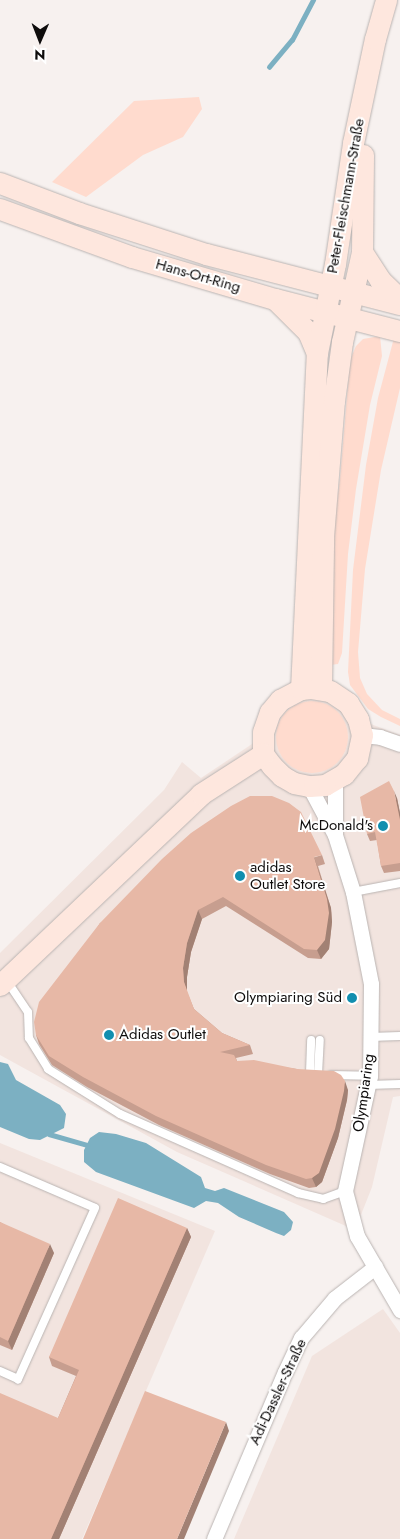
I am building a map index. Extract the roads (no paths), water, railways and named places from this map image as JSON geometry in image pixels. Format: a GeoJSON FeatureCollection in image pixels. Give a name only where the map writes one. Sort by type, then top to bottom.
{"type":"FeatureCollection","features":[{"type":"Feature","properties":{"kind":"street","name":"Peter-Fleischmann-Straße"},"geometry":{"type":"LineString","coordinates":[[311,689],[317,353],[353,143],[375,39],[386,0]]}},
{"type":"Feature","properties":{"kind":"street","name":"Peter-Fleischmann-Straße"},"geometry":{"type":"LineString","coordinates":[[311,689],[334,401],[348,318],[362,252],[362,105]]}},
{"type":"Feature","properties":{"kind":"street","name":"Hans-Ort-Ring"},"geometry":{"type":"LineString","coordinates":[[0,183],[79,213],[206,254],[400,304]]}},
{"type":"Feature","properties":{"kind":"street","name":"Hans-Ort-Ring"},"geometry":{"type":"LineString","coordinates":[[0,209],[132,257],[275,299],[400,331]]}},
{"type":"Feature","properties":{"kind":"street"},"geometry":{"type":"LineString","coordinates":[[362,252],[380,280],[400,298]]}},
{"type":"Feature","properties":{"kind":"street"},"geometry":{"type":"LineString","coordinates":[[275,299],[308,332],[317,353]]}},
{"type":"Feature","properties":{"kind":"street"},"geometry":{"type":"LineString","coordinates":[[311,689],[336,694],[348,703],[358,719],[362,735],[357,758],[351,768],[335,780],[309,786],[294,783],[282,776],[263,754],[263,732],[270,712],[280,700],[311,689]]}},
{"type":"Feature","properties":{"kind":"street"},"geometry":{"type":"LineString","coordinates":[[362,735],[380,737],[400,744]]}},
{"type":"Feature","properties":{"kind":"street"},"geometry":{"type":"LineString","coordinates":[[3,982],[201,794],[263,754]]}},
{"type":"Feature","properties":{"kind":"street","name":"Olympiaring"},"geometry":{"type":"LineString","coordinates":[[335,780],[335,835]]}},
{"type":"Feature","properties":{"kind":"street","name":"Olympiaring"},"geometry":{"type":"LineString","coordinates":[[309,786],[335,835],[353,892],[370,984],[369,1080],[345,1190],[357,1236],[400,1310]]}},
{"type":"Feature","properties":{"kind":"street","name":"Adi-Dassler-Straße"},"geometry":{"type":"LineString","coordinates":[[214,1539],[284,1372],[301,1338],[335,1298],[375,1267]]}},
{"type":"Feature","properties":{"kind":"lane"},"geometry":{"type":"LineString","coordinates":[[353,892],[400,883]]}},
{"type":"Feature","properties":{"kind":"lane"},"geometry":{"type":"LineString","coordinates":[[3,982],[28,1012],[30,1038],[48,1069],[120,1114],[298,1194],[323,1199],[345,1190]]}},
{"type":"Feature","properties":{"kind":"lane"},"geometry":{"type":"LineString","coordinates":[[28,1012],[37,1009]]}},
{"type":"Feature","properties":{"kind":"lane"},"geometry":{"type":"LineString","coordinates":[[370,1037],[400,1036]]}},
{"type":"Feature","properties":{"kind":"lane"},"geometry":{"type":"LineString","coordinates":[[310,1073],[311,1040]]}},
{"type":"Feature","properties":{"kind":"lane"},"geometry":{"type":"LineString","coordinates":[[318,1074],[320,1040]]}},
{"type":"Feature","properties":{"kind":"lane"},"geometry":{"type":"LineString","coordinates":[[301,1072],[400,1084]]}},
{"type":"Feature","properties":{"kind":"lane"},"geometry":{"type":"LineString","coordinates":[[0,1167],[95,1208],[18,1379],[0,1371]]}},
{"type":"Feature","properties":{"kind":"water"},"geometry":{"type":"Polygon","coordinates":[[[0,1062],[8,1064],[16,1080],[60,1105],[66,1114],[64,1128],[40,1140],[29,1139],[0,1127],[0,1062]]]}},
{"type":"Feature","properties":{"kind":"water"},"geometry":{"type":"Polygon","coordinates":[[[99,1132],[116,1134],[146,1143],[201,1177],[205,1188],[215,1191],[224,1188],[284,1212],[293,1222],[291,1230],[284,1236],[239,1217],[218,1203],[206,1201],[194,1208],[96,1172],[84,1162],[84,1150],[90,1138],[99,1132]]]}},
{"type":"Feature","properties":{"kind":"waterway"},"geometry":{"type":"LineString","coordinates":[[269,67],[292,40],[313,0]]}},
{"type":"Feature","properties":{"kind":"waterway"},"geometry":{"type":"LineString","coordinates":[[49,1134],[87,1145]]}},
{"type":"Feature","properties":{"kind":"place","name":"McDonald's"},"geometry":{"type":"Point","coordinates":[383,826]}},
{"type":"Feature","properties":{"kind":"place","name":"adidas Outlet Store"},"geometry":{"type":"Point","coordinates":[240,876]}},
{"type":"Feature","properties":{"kind":"place","name":"Olympiaring Süd"},"geometry":{"type":"Point","coordinates":[352,998]}},
{"type":"Feature","properties":{"kind":"place","name":"Adidas Outlet"},"geometry":{"type":"Point","coordinates":[109,1035]}}]}
